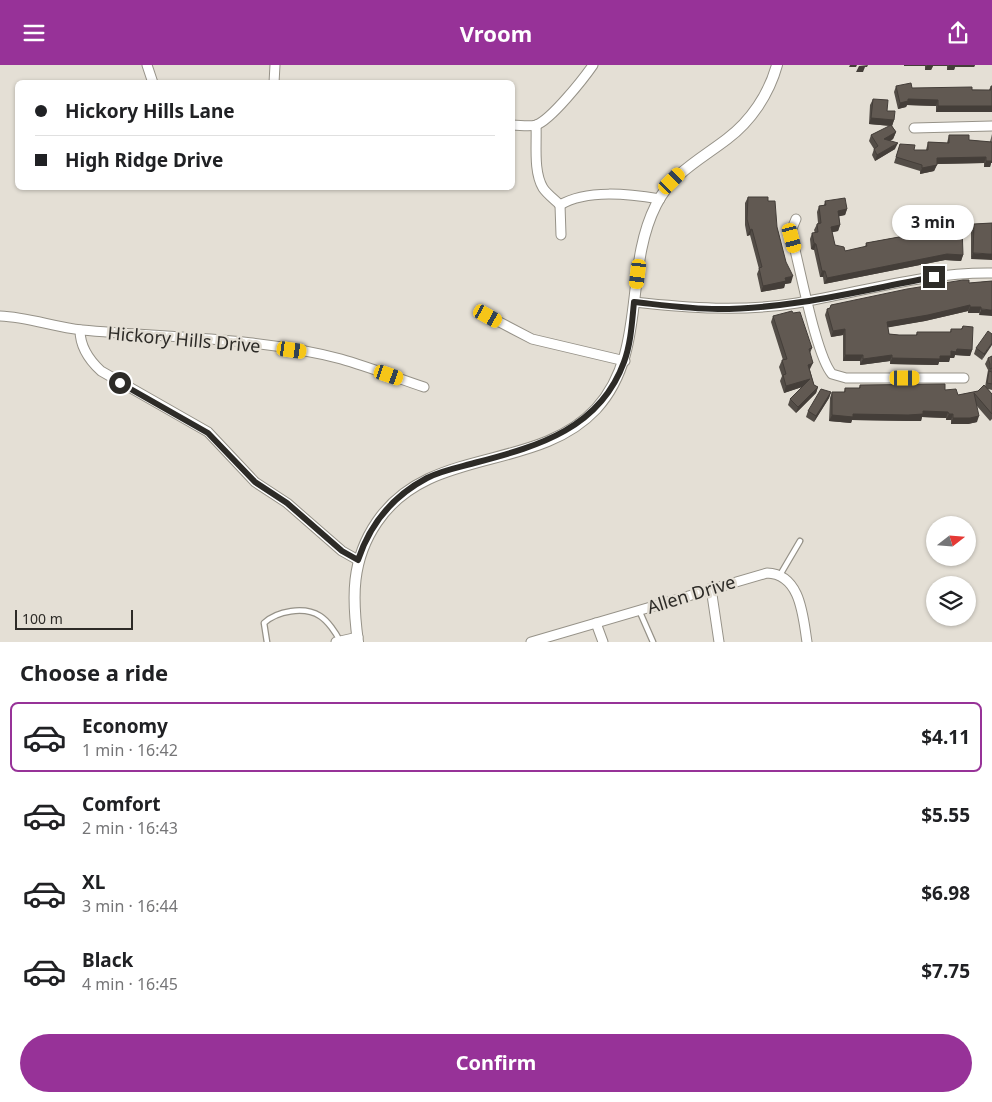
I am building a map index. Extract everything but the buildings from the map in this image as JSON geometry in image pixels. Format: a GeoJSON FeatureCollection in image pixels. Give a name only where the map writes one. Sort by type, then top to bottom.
{"type":"FeatureCollection","features":[{"type":"Feature","properties":{"kind":"street"},"geometry":{"type":"LineString","coordinates":[[147,65],[153,80]]}},
{"type":"Feature","properties":{"kind":"street"},"geometry":{"type":"LineString","coordinates":[[274,80],[275,65]]}},
{"type":"Feature","properties":{"kind":"street"},"geometry":{"type":"LineString","coordinates":[[515,125],[536,125],[576,88],[594,65]]}},
{"type":"Feature","properties":{"kind":"street"},"geometry":{"type":"LineString","coordinates":[[338,641],[358,640],[353,594],[358,560],[369,533],[384,511],[403,493],[434,475],[523,450],[568,431],[584,419],[602,401],[613,385],[625,361],[645,236],[660,199],[680,173],[744,124],[766,92],[777,65]]}},
{"type":"Feature","properties":{"kind":"street"},"geometry":{"type":"LineString","coordinates":[[536,125],[540,181],[544,190],[560,205],[561,235]]}},
{"type":"Feature","properties":{"kind":"street"},"geometry":{"type":"LineString","coordinates":[[914,128],[992,126]]}},
{"type":"Feature","properties":{"kind":"street"},"geometry":{"type":"LineString","coordinates":[[560,205],[576,198],[602,195],[660,199]]}},
{"type":"Feature","properties":{"kind":"street"},"geometry":{"type":"LineString","coordinates":[[796,219],[791,231],[792,238],[828,369],[838,377],[964,378]]}},
{"type":"Feature","properties":{"kind":"street"},"geometry":{"type":"LineString","coordinates":[[634,302],[718,309],[808,301],[942,275],[992,273]]}},
{"type":"Feature","properties":{"kind":"street","name":"Hickory Hills Drive"},"geometry":{"type":"LineString","coordinates":[[0,316],[22,317],[80,330],[232,342],[311,353],[341,359],[424,387]]}},
{"type":"Feature","properties":{"kind":"street"},"geometry":{"type":"LineString","coordinates":[[488,316],[532,339],[625,361]]}},
{"type":"Feature","properties":{"kind":"street"},"geometry":{"type":"LineString","coordinates":[[80,330],[81,340],[87,356],[101,371],[208,433],[251,478],[287,503],[342,551],[358,560]]}},
{"type":"Feature","properties":{"kind":"street","name":"Allen Drive"},"geometry":{"type":"LineString","coordinates":[[533,642],[762,573],[780,575]]}},
{"type":"Feature","properties":{"kind":"street"},"geometry":{"type":"LineString","coordinates":[[780,575],[791,584],[798,597],[807,642]]}},
{"type":"Feature","properties":{"kind":"street"},"geometry":{"type":"LineString","coordinates":[[711,588],[719,642]]}},
{"type":"Feature","properties":{"kind":"street"},"geometry":{"type":"LineString","coordinates":[[596,623],[603,642]]}},
{"type":"Feature","properties":{"kind":"lane"},"geometry":{"type":"LineString","coordinates":[[780,575],[800,541]]}},
{"type":"Feature","properties":{"kind":"lane"},"geometry":{"type":"LineString","coordinates":[[639,610],[653,642]]}},
{"type":"Feature","properties":{"kind":"lane"},"geometry":{"type":"LineString","coordinates":[[267,642],[264,623],[270,617],[294,611],[320,616],[338,641]]}},
{"type":"Feature","properties":{"kind":"route"},"geometry":{"type":"LineString","coordinates":[[120,383],[208,433],[255,482],[278,496],[342,551],[358,560],[363,544],[384,511],[411,487],[434,475],[551,440],[568,431],[594,410],[607,395],[625,361],[629,346],[634,302],[718,309],[755,307],[795,303],[934,277]]}}]}
